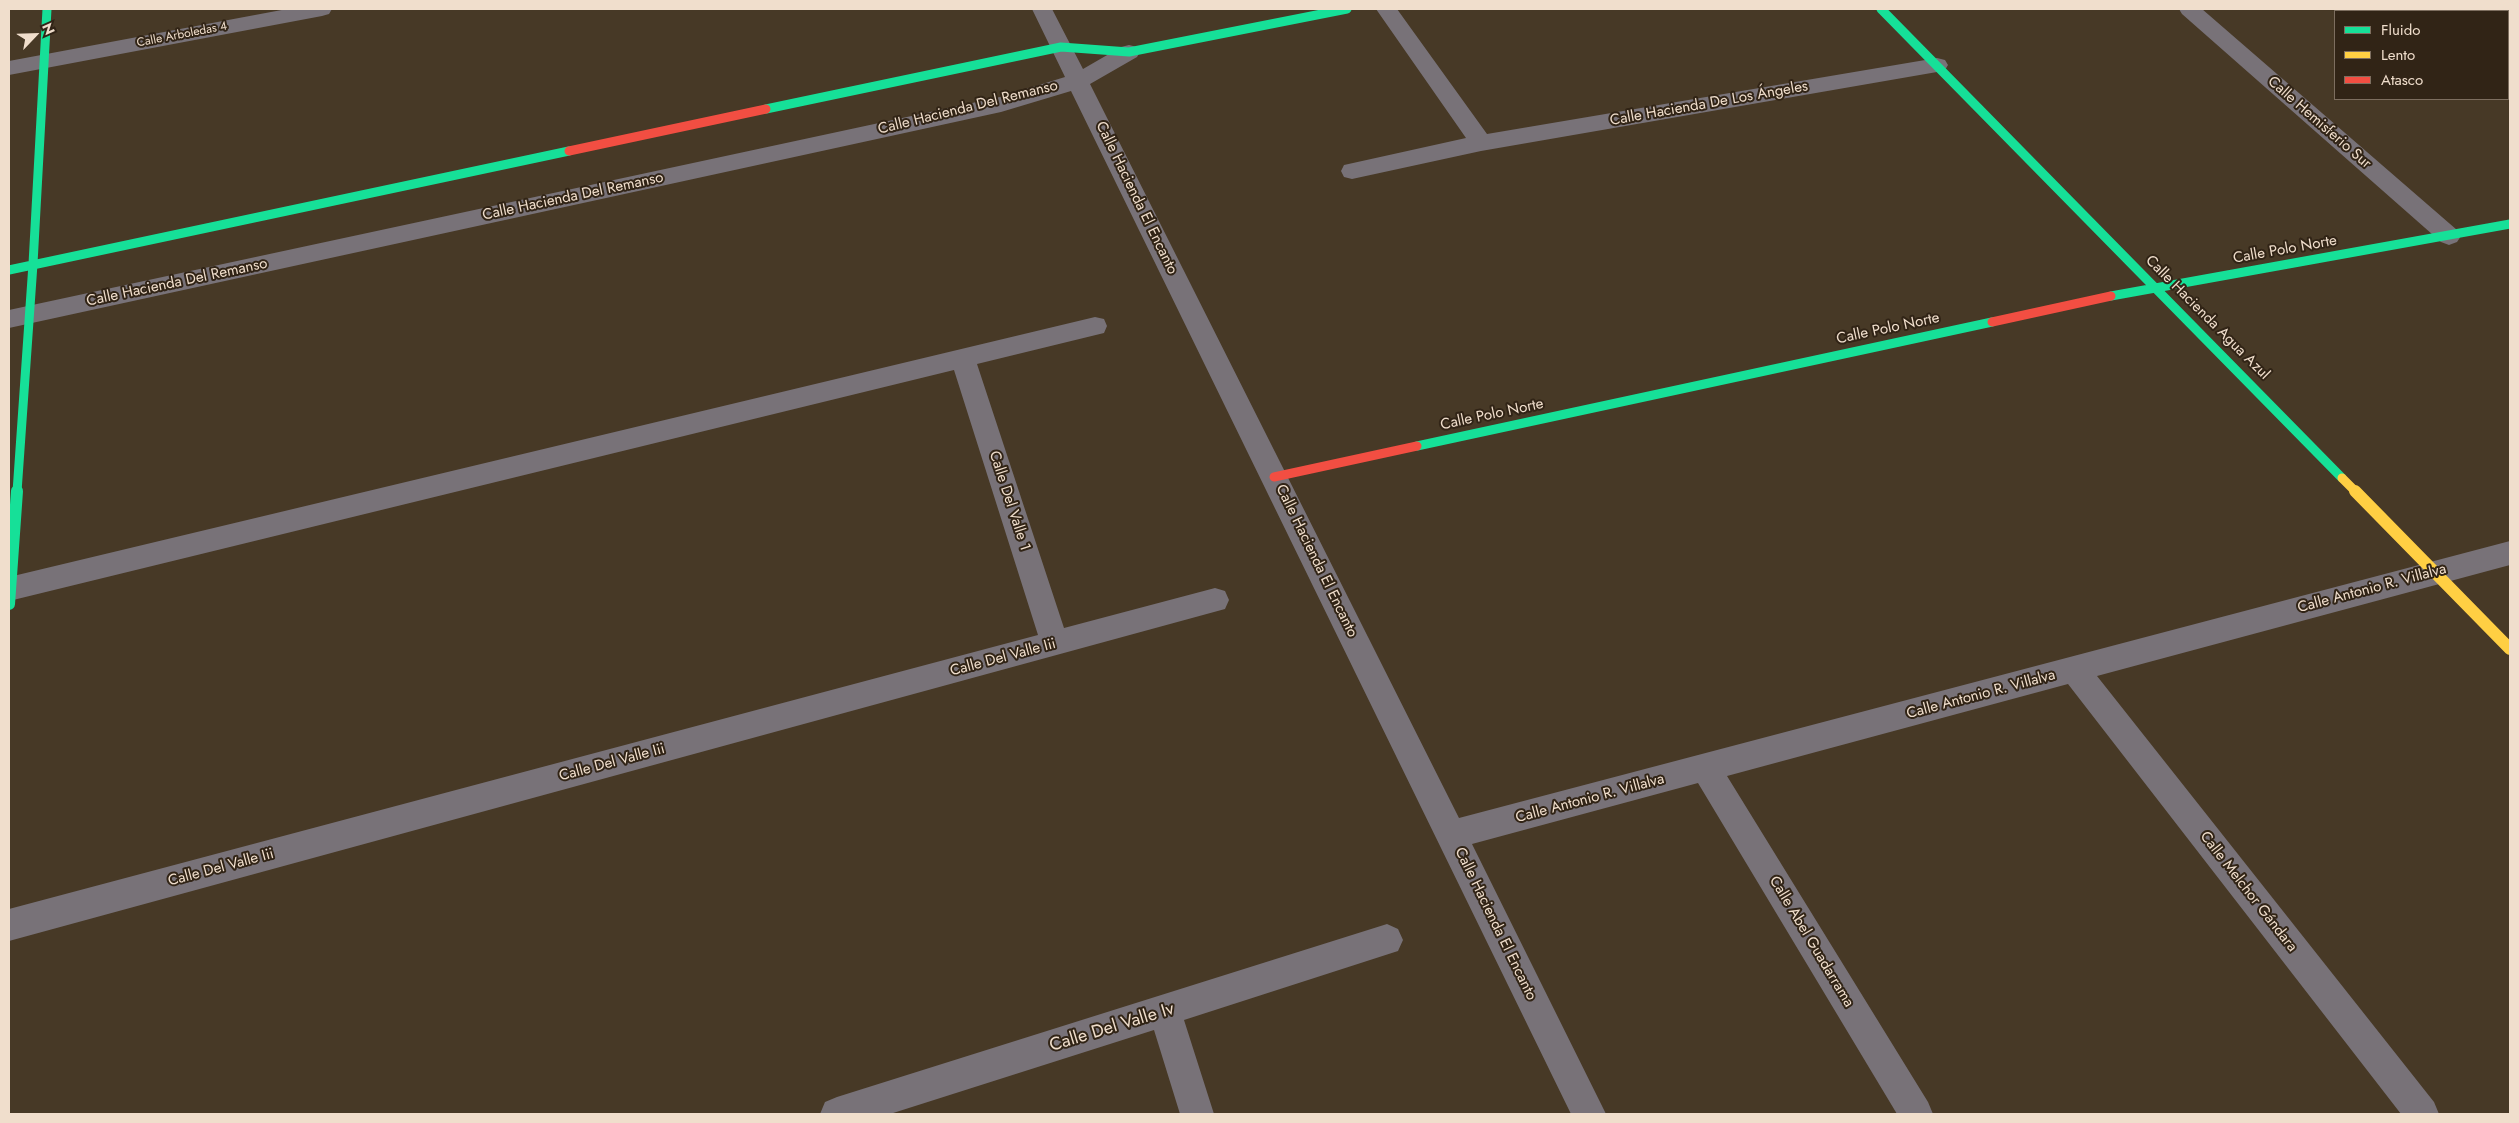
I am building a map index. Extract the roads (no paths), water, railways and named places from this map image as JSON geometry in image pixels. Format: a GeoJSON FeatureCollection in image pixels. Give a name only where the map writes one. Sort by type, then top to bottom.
{"type":"FeatureCollection","features":[{"type":"Feature","properties":{"kind":"street"},"geometry":{"type":"LineString","coordinates":[[47,9],[42,61],[33,264],[19,317],[9,594],[1095,326]]}},
{"type":"Feature","properties":{"kind":"street","name":"Calle Arboledas 4"},"geometry":{"type":"LineString","coordinates":[[9,68],[322,9]]}},
{"type":"Feature","properties":{"kind":"street","name":"Calle Hacienda El Encanto"},"geometry":{"type":"LineString","coordinates":[[1042,9],[1589,1114]]}},
{"type":"Feature","properties":{"kind":"street","name":"Calle Hacienda Del Remanso"},"geometry":{"type":"LineString","coordinates":[[9,270],[1061,47],[1129,52],[1347,9]]}},
{"type":"Feature","properties":{"kind":"street"},"geometry":{"type":"LineString","coordinates":[[1386,9],[1481,143]]}},
{"type":"Feature","properties":{"kind":"street","name":"Calle Hacienda Agua Azul"},"geometry":{"type":"LineString","coordinates":[[1881,9],[2510,649]]}},
{"type":"Feature","properties":{"kind":"street","name":"Calle Hemisferio Sur"},"geometry":{"type":"LineString","coordinates":[[2190,9],[2449,236]]}},
{"type":"Feature","properties":{"kind":"street","name":"Calle Hacienda Del Remanso"},"geometry":{"type":"LineString","coordinates":[[19,317],[1000,104],[1078,81],[1129,52]]}},
{"type":"Feature","properties":{"kind":"street","name":"Calle Hacienda De Los Ángeles"},"geometry":{"type":"LineString","coordinates":[[1352,171],[1481,143],[1937,65]]}},
{"type":"Feature","properties":{"kind":"street","name":"Calle Polo Norte"},"geometry":{"type":"LineString","coordinates":[[1274,477],[2155,287],[2510,224]]}},
{"type":"Feature","properties":{"kind":"street","name":"Calle Del Valle 1"},"geometry":{"type":"LineString","coordinates":[[963,359],[1055,644]]}},
{"type":"Feature","properties":{"kind":"street","name":"Calle Antonio R. Villalva"},"geometry":{"type":"LineString","coordinates":[[1451,836],[2510,553]]}},
{"type":"Feature","properties":{"kind":"street","name":"Calle Del Valle Iii"},"geometry":{"type":"LineString","coordinates":[[9,925],[1214,600]]}},
{"type":"Feature","properties":{"kind":"street","name":"Calle Melchor Gándara"},"geometry":{"type":"LineString","coordinates":[[2075,670],[2422,1114]]}},
{"type":"Feature","properties":{"kind":"street","name":"Calle Abel Guadarrama"},"geometry":{"type":"LineString","coordinates":[[1706,769],[1916,1114]]}},
{"type":"Feature","properties":{"kind":"street","name":"Calle Del Valle Iv"},"geometry":{"type":"LineString","coordinates":[[837,1114],[1388,940]]}},
{"type":"Feature","properties":{"kind":"street"},"geometry":{"type":"LineString","coordinates":[[1166,1011],[1197,1114]]}}]}
